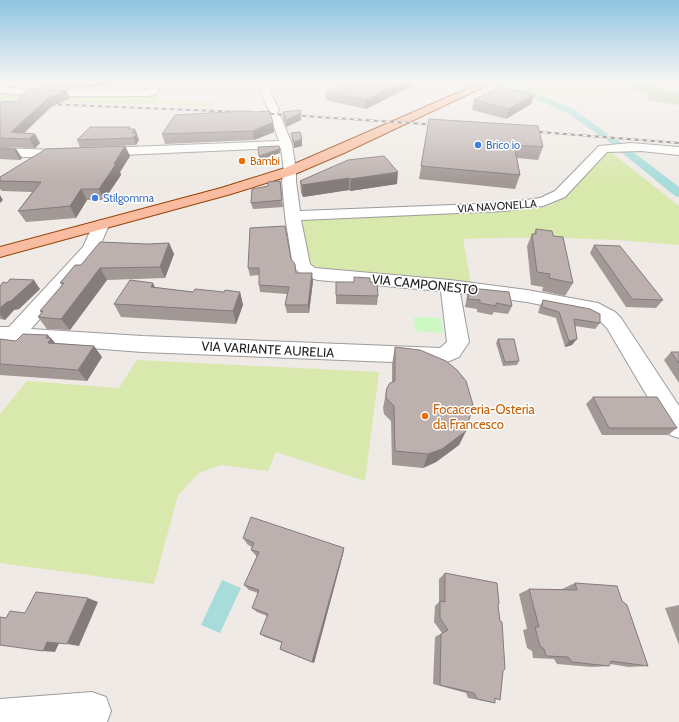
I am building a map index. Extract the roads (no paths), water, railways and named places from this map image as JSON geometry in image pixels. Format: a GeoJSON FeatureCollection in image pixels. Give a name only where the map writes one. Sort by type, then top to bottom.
{"type":"FeatureCollection","features":[{"type":"Feature","properties":{"kind":"main road"},"geometry":{"type":"LineString","coordinates":[[0,252],[226,192],[290,170],[340,150],[418,115]]}},
{"type":"Feature","properties":{"kind":"street","name":"VIA CAMPONESTO"},"geometry":{"type":"LineString","coordinates":[[275,115],[286,144],[290,170],[289,181],[292,216],[302,266],[309,272],[450,286],[527,296],[598,311],[614,323],[679,427]]}},
{"type":"Feature","properties":{"kind":"street"},"geometry":{"type":"LineString","coordinates":[[0,152],[55,154],[286,144]]}},
{"type":"Feature","properties":{"kind":"street","name":"VIA NAVONELLA"},"geometry":{"type":"LineString","coordinates":[[292,216],[504,207],[543,202],[560,194],[603,149],[610,147],[629,147],[679,151]]}},
{"type":"Feature","properties":{"kind":"street","name":"VIA VARIANTE AURELIA"},"geometry":{"type":"LineString","coordinates":[[7,334],[91,249],[101,225]]}},
{"type":"Feature","properties":{"kind":"street","name":"VIA VARIANTE AURELIA"},"geometry":{"type":"LineString","coordinates":[[7,334],[150,344],[442,356],[450,353],[456,348],[458,342],[450,286]]}},
{"type":"Feature","properties":{"kind":"street"},"geometry":{"type":"LineString","coordinates":[[0,718],[92,711]]}},
{"type":"Feature","properties":{"kind":"water"},"geometry":{"type":"Polygon","coordinates":[[[222,580],[241,588],[220,633],[201,625],[222,580]]]}},
{"type":"Feature","properties":{"kind":"waterway"},"geometry":{"type":"LineString","coordinates":[[575,115],[603,134]]}},
{"type":"Feature","properties":{"kind":"waterway"},"geometry":{"type":"LineString","coordinates":[[612,140],[679,193]]}},
{"type":"Feature","properties":{"kind":"railway"},"geometry":{"type":"LineString","coordinates":[[284,115],[440,125]]}},
{"type":"Feature","properties":{"kind":"railway"},"geometry":{"type":"LineString","coordinates":[[527,131],[679,143]]}},
{"type":"Feature","properties":{"kind":"place","name":"Brico io"},"geometry":{"type":"Point","coordinates":[478,145]}},
{"type":"Feature","properties":{"kind":"place","name":"Bambi"},"geometry":{"type":"Point","coordinates":[242,161]}},
{"type":"Feature","properties":{"kind":"place","name":"Stilgomma"},"geometry":{"type":"Point","coordinates":[95,198]}},
{"type":"Feature","properties":{"kind":"place","name":"Focacceria-Osteria da Francesco"},"geometry":{"type":"Point","coordinates":[425,416]}}]}
